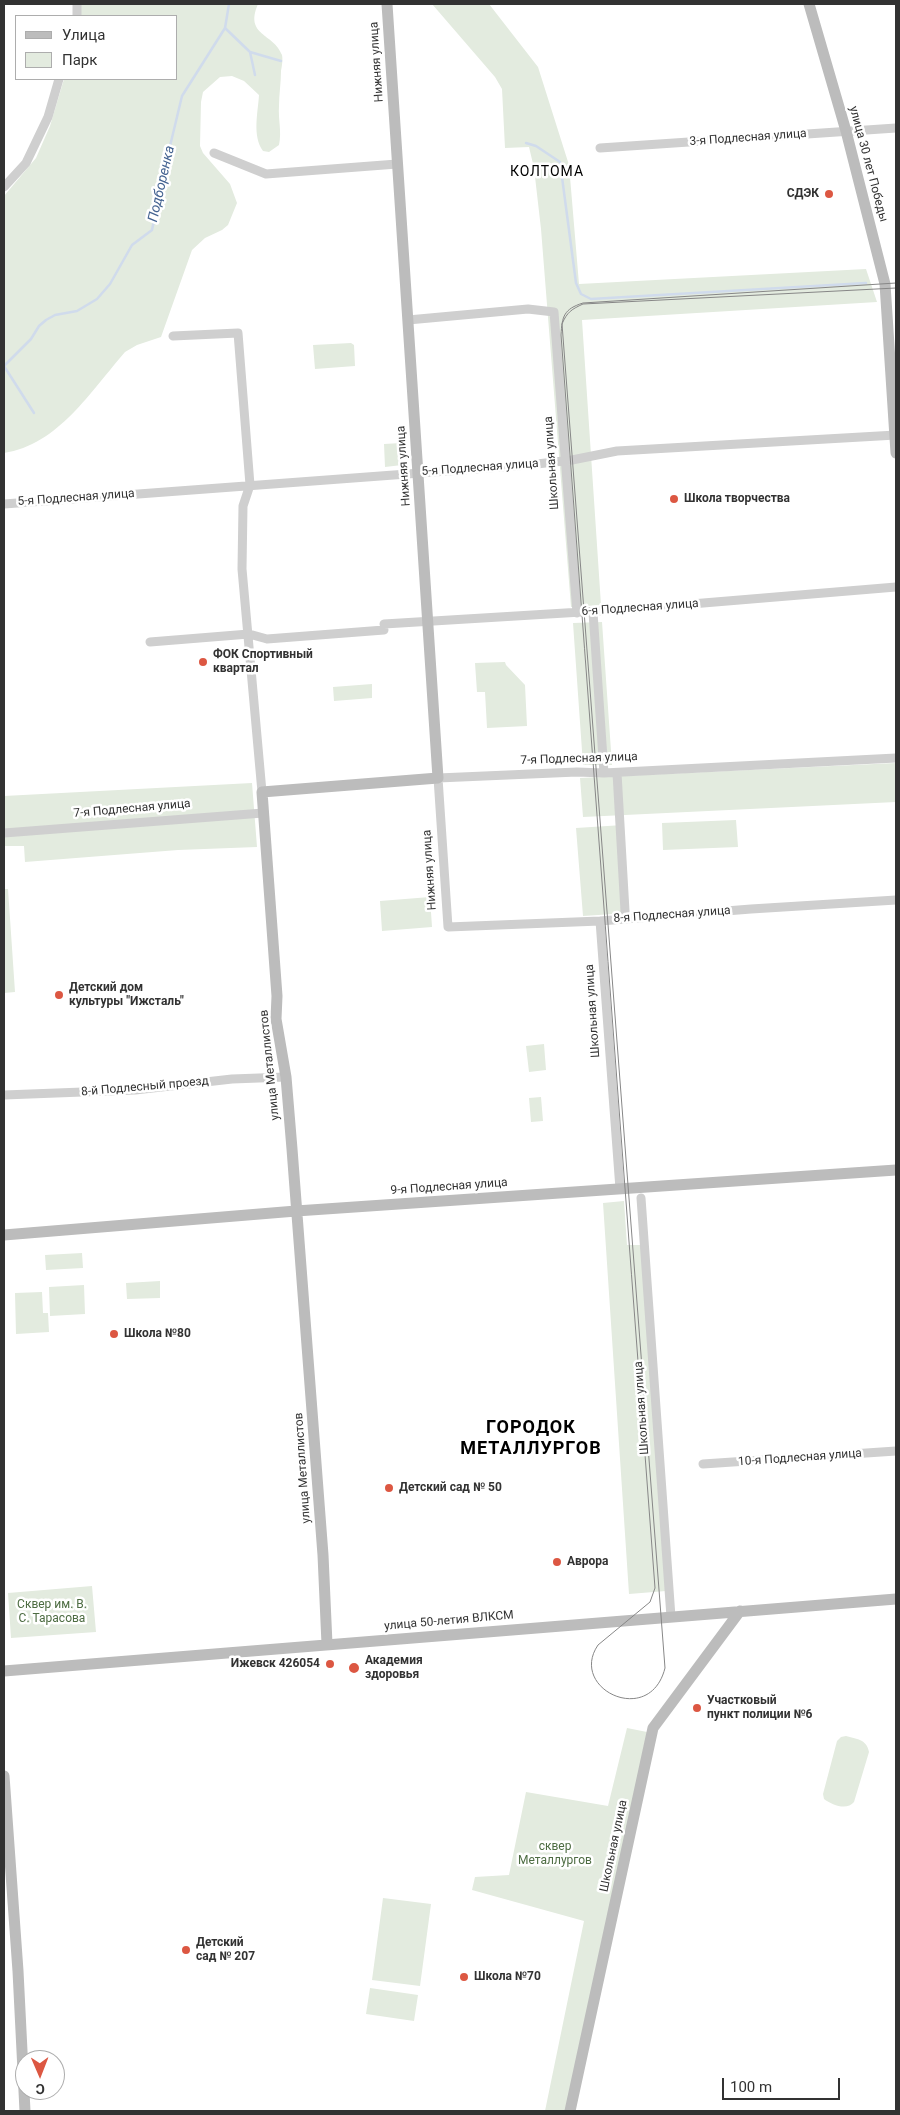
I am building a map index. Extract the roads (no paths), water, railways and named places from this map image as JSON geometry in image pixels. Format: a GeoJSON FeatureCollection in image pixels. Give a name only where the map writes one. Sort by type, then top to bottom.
{"type":"FeatureCollection","features":[{"type":"Feature","properties":{"kind":"street","name":"Нижняя улица"},"geometry":{"type":"LineString","coordinates":[[387,4],[448,927]]}},
{"type":"Feature","properties":{"kind":"street","name":"улица 30 лет Победы"},"geometry":{"type":"LineString","coordinates":[[809,4],[846,131],[885,288],[896,453]]}},
{"type":"Feature","properties":{"kind":"street"},"geometry":{"type":"LineString","coordinates":[[4,188],[26,163],[48,117],[59,80]]}},
{"type":"Feature","properties":{"kind":"street","name":"3-я Подлесная улица"},"geometry":{"type":"LineString","coordinates":[[600,148],[896,128]]}},
{"type":"Feature","properties":{"kind":"street"},"geometry":{"type":"LineString","coordinates":[[214,153],[266,174],[397,164]]}},
{"type":"Feature","properties":{"kind":"street","name":"Школьная улица"},"geometry":{"type":"LineString","coordinates":[[408,320],[528,309],[554,312],[577,613]]}},
{"type":"Feature","properties":{"kind":"street"},"geometry":{"type":"LineString","coordinates":[[173,336],[238,333],[250,485]]}},
{"type":"Feature","properties":{"kind":"street","name":"5-я Подлесная улица"},"geometry":{"type":"LineString","coordinates":[[4,504],[566,460],[617,451],[896,435]]}},
{"type":"Feature","properties":{"kind":"street","name":"улица Металлистов"},"geometry":{"type":"LineString","coordinates":[[250,485],[243,506],[242,569],[262,792],[277,996],[276,1019],[286,1077],[323,1555],[327,1644]]}},
{"type":"Feature","properties":{"kind":"street","name":"6-я Подлесная улица"},"geometry":{"type":"LineString","coordinates":[[150,642],[249,634],[268,639],[428,622],[593,612],[896,587]]}},
{"type":"Feature","properties":{"kind":"street"},"geometry":{"type":"LineString","coordinates":[[593,612],[604,774]]}},
{"type":"Feature","properties":{"kind":"street","name":"7-я Подлесная улица"},"geometry":{"type":"LineString","coordinates":[[262,792],[438,778],[577,772],[604,774],[896,758]]}},
{"type":"Feature","properties":{"kind":"street"},"geometry":{"type":"LineString","coordinates":[[617,773],[625,911]]}},
{"type":"Feature","properties":{"kind":"street","name":"7-я Подлесная улица"},"geometry":{"type":"LineString","coordinates":[[4,833],[263,813]]}},
{"type":"Feature","properties":{"kind":"street","name":"8-я Подлесная улица"},"geometry":{"type":"LineString","coordinates":[[448,927],[600,921],[713,911],[896,900]]}},
{"type":"Feature","properties":{"kind":"street","name":"Школьная улица"},"geometry":{"type":"LineString","coordinates":[[600,921],[620,1189]]}},
{"type":"Feature","properties":{"kind":"street","name":"8-й Подлесный проезд"},"geometry":{"type":"LineString","coordinates":[[4,1095],[135,1090],[232,1080],[286,1077]]}},
{"type":"Feature","properties":{"kind":"street","name":"9-я Подлесная улица"},"geometry":{"type":"LineString","coordinates":[[4,1235],[296,1212],[896,1170]]}},
{"type":"Feature","properties":{"kind":"street","name":"Школьная улица"},"geometry":{"type":"LineString","coordinates":[[641,1198],[671,1616]]}},
{"type":"Feature","properties":{"kind":"street","name":"10-я Подлесная улица"},"geometry":{"type":"LineString","coordinates":[[703,1464],[896,1451]]}},
{"type":"Feature","properties":{"kind":"street","name":"улица 50-летия ВЛКСМ"},"geometry":{"type":"LineString","coordinates":[[4,1671],[896,1599]]}},
{"type":"Feature","properties":{"kind":"street","name":"Школьная улица"},"geometry":{"type":"LineString","coordinates":[[570,2111],[653,1728],[740,1611]]}},
{"type":"Feature","properties":{"kind":"street"},"geometry":{"type":"LineString","coordinates":[[4,1776],[26,2111]]}},
{"type":"Feature","properties":{"kind":"waterway","name":"Подборенка"},"geometry":{"type":"LineString","coordinates":[[4,366],[31,339],[39,326],[46,320],[55,315],[77,311],[97,299],[110,284],[132,245],[152,230],[182,96],[225,28],[229,4]]}},
{"type":"Feature","properties":{"kind":"waterway"},"geometry":{"type":"LineString","coordinates":[[225,28],[250,52],[281,61]]}},
{"type":"Feature","properties":{"kind":"waterway"},"geometry":{"type":"LineString","coordinates":[[250,52],[255,75]]}},
{"type":"Feature","properties":{"kind":"waterway"},"geometry":{"type":"LineString","coordinates":[[526,143],[536,146],[560,162],[576,283],[581,294],[591,299],[866,283]]}},
{"type":"Feature","properties":{"kind":"waterway"},"geometry":{"type":"LineString","coordinates":[[4,366],[34,413]]}},
{"type":"Feature","properties":{"kind":"tram line"},"geometry":{"type":"LineString","coordinates":[[896,283],[583,303],[565,314],[563,318],[561,328],[655,1588],[650,1602],[598,1645],[592,1661],[594,1676],[602,1687],[615,1696],[629,1699],[644,1696],[657,1686],[665,1668],[562,324],[570,311],[583,304],[896,288]]}},
{"type":"Feature","properties":{"kind":"place","name":"СДЭК"},"geometry":{"type":"Point","coordinates":[829,194]}},
{"type":"Feature","properties":{"kind":"place","name":"Школа творчества"},"geometry":{"type":"Point","coordinates":[674,499]}},
{"type":"Feature","properties":{"kind":"place","name":"ФОК Спортивный квартал"},"geometry":{"type":"Point","coordinates":[203,662]}},
{"type":"Feature","properties":{"kind":"place","name":"Детский дом культуры \"Ижсталь\""},"geometry":{"type":"Point","coordinates":[59,995]}},
{"type":"Feature","properties":{"kind":"place","name":"Школа №80"},"geometry":{"type":"Point","coordinates":[114,1334]}},
{"type":"Feature","properties":{"kind":"place","name":"Детский сад № 50"},"geometry":{"type":"Point","coordinates":[389,1488]}},
{"type":"Feature","properties":{"kind":"place","name":"Аврора"},"geometry":{"type":"Point","coordinates":[557,1562]}},
{"type":"Feature","properties":{"kind":"place","name":"Ижевск 426054"},"geometry":{"type":"Point","coordinates":[330,1664]}},
{"type":"Feature","properties":{"kind":"place","name":"Академия здоровья"},"geometry":{"type":"Point","coordinates":[354,1668]}},
{"type":"Feature","properties":{"kind":"place","name":"Участковый пункт полиции №6"},"geometry":{"type":"Point","coordinates":[697,1708]}},
{"type":"Feature","properties":{"kind":"place","name":"Детский сад № 207"},"geometry":{"type":"Point","coordinates":[186,1950]}},
{"type":"Feature","properties":{"kind":"place","name":"Школа №70"},"geometry":{"type":"Point","coordinates":[464,1977]}},
{"type":"Feature","properties":{"kind":"district","name":"КОЛТОМА"},"geometry":{"type":"Point","coordinates":[547,172]}},
{"type":"Feature","properties":{"kind":"district","name":"ГОРОДОК МЕТАЛЛУРГОВ"},"geometry":{"type":"Point","coordinates":[531,1438]}},
{"type":"Feature","properties":{"kind":"park label","name":"Сквер им. В. С. Тарасова"},"geometry":{"type":"Point","coordinates":[52,1612]}},
{"type":"Feature","properties":{"kind":"park label","name":"сквер Металлургов"},"geometry":{"type":"Point","coordinates":[555,1854]}}]}
